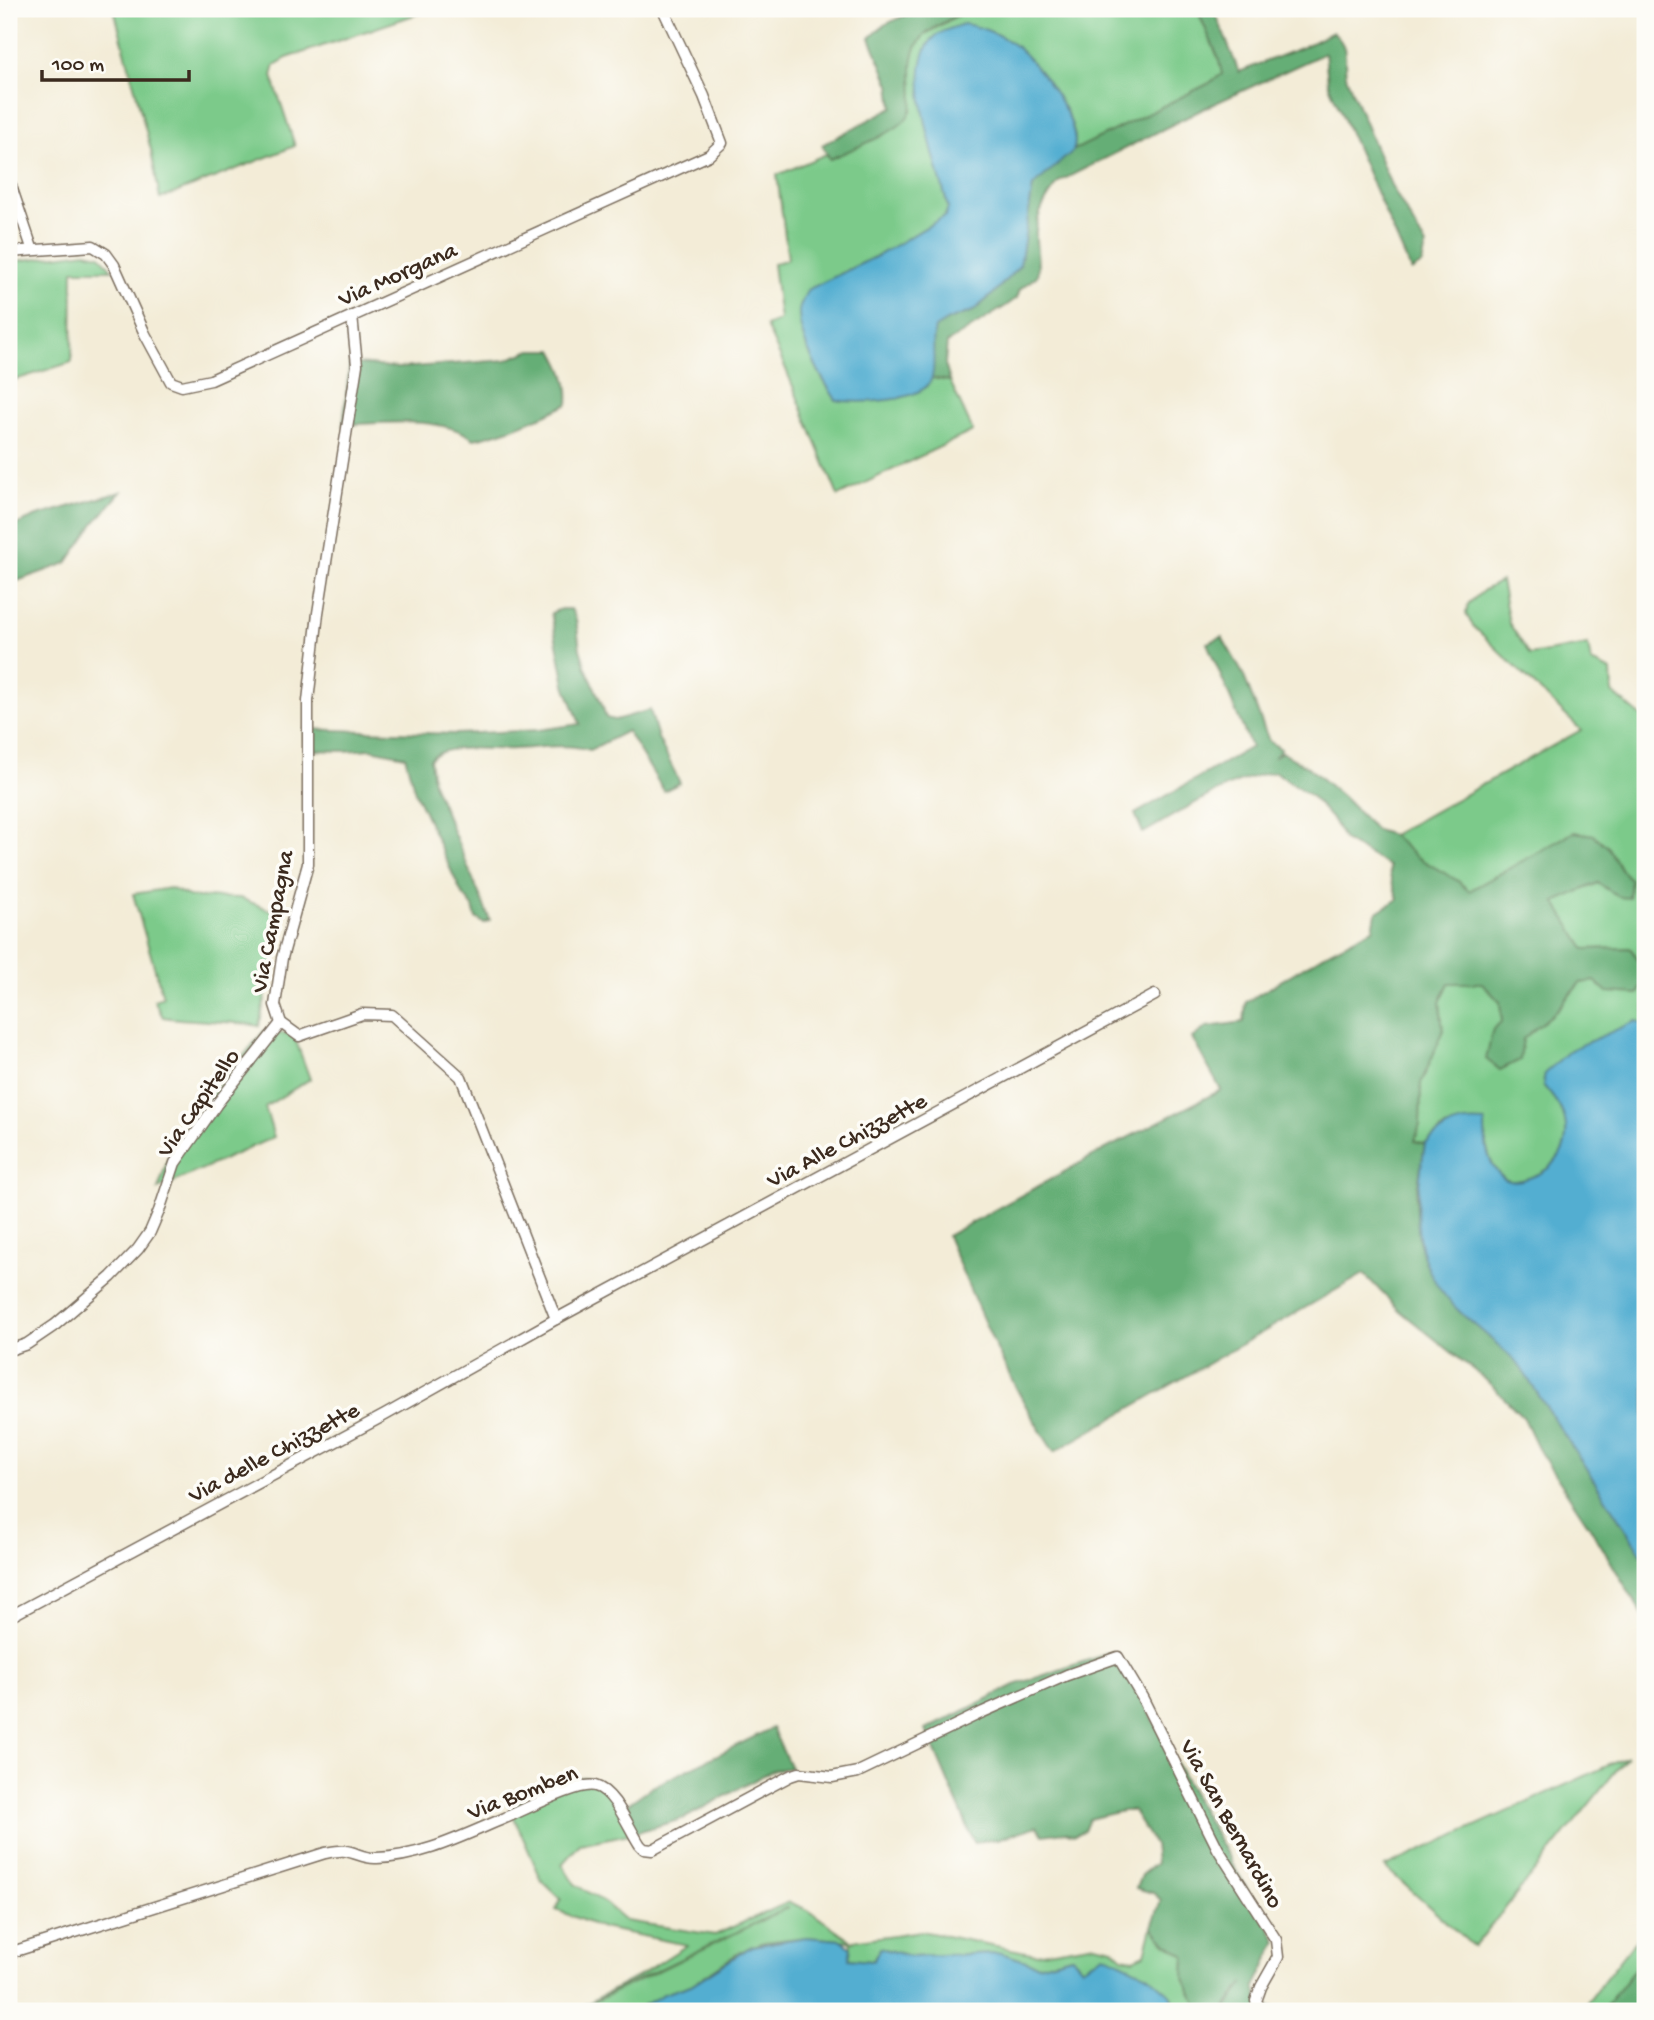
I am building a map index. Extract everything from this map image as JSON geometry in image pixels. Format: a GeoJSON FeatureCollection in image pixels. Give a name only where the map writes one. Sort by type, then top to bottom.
{"type":"FeatureCollection","features":[{"type":"Feature","properties":{"kind":"street","name":"Via Morgana"},"geometry":{"type":"LineString","coordinates":[[9,252],[32,248],[93,246],[106,254],[114,265],[145,334],[171,382],[182,386],[211,380],[709,155],[722,143],[704,96],[663,9]]}},
{"type":"Feature","properties":{"kind":"street"},"geometry":{"type":"LineString","coordinates":[[9,180],[32,248]]}},
{"type":"Feature","properties":{"kind":"street","name":"Via Campagna"},"geometry":{"type":"LineString","coordinates":[[352,316],[357,365],[318,613],[308,701],[308,864],[282,958],[275,1005],[281,1024],[299,1037],[362,1014],[392,1016],[461,1077],[556,1319]]}},
{"type":"Feature","properties":{"kind":"street","name":"Via Alle Chizzette"},"geometry":{"type":"LineString","coordinates":[[556,1319],[1155,995]]}},
{"type":"Feature","properties":{"kind":"street","name":"Via Capitello"},"geometry":{"type":"LineString","coordinates":[[9,1350],[27,1344],[55,1325],[111,1277],[138,1249],[159,1212],[175,1163],[216,1105],[281,1024]]}},
{"type":"Feature","properties":{"kind":"street","name":"Via delle Chizzette"},"geometry":{"type":"LineString","coordinates":[[9,1617],[385,1415],[556,1319]]}},
{"type":"Feature","properties":{"kind":"street","name":"Via Bomben"},"geometry":{"type":"LineString","coordinates":[[9,1953],[325,1853],[346,1851],[366,1858],[378,1858],[420,1851],[586,1786],[595,1786],[610,1796],[640,1845],[644,1849],[653,1850],[786,1777],[799,1773],[832,1777],[858,1772],[983,1712],[1067,1675],[1118,1657]]}},
{"type":"Feature","properties":{"kind":"street","name":"Via San Bernardino"},"geometry":{"type":"LineString","coordinates":[[1118,1657],[1142,1697],[1218,1849],[1276,1941],[1278,1957],[1256,2001],[1261,2011]]}},
{"type":"Feature","properties":{"kind":"green space"},"geometry":{"type":"Polygon","coordinates":[[[114,9],[432,9],[287,58],[275,65],[272,76],[295,146],[160,199],[151,150],[114,9]]]}},
{"type":"Feature","properties":{"kind":"green space"},"geometry":{"type":"Polygon","coordinates":[[[919,9],[969,9],[932,29],[916,47],[912,69],[913,102],[906,119],[882,136],[830,159],[822,145],[893,107],[890,85],[870,38],[884,25],[919,9]]]}},
{"type":"Feature","properties":{"kind":"green space"},"geometry":{"type":"Polygon","coordinates":[[[969,9],[1197,9],[1223,74],[1073,151],[1075,140],[1072,126],[1057,97],[1026,57],[1013,44],[996,34],[941,177],[948,208],[945,216],[879,255],[839,274],[806,346],[836,400],[925,387],[932,378],[950,381],[973,431],[838,496],[766,326],[780,320],[773,264],[788,259],[777,175],[826,154],[829,159],[912,110],[912,54],[924,35],[969,9]]]}},
{"type":"Feature","properties":{"kind":"green space"},"geometry":{"type":"Polygon","coordinates":[[[1197,9],[1214,9],[1239,72],[1333,32],[1345,50],[1347,79],[1391,185],[1426,246],[1422,264],[1411,271],[1328,83],[1325,53],[1207,107],[1060,181],[1044,204],[1037,224],[1037,276],[1020,289],[1017,298],[947,343],[945,364],[950,381],[932,378],[932,341],[935,327],[973,311],[1020,265],[1033,186],[1068,153],[1208,84],[1222,74],[1218,57],[1197,9]]]}},
{"type":"Feature","properties":{"kind":"green space"},"geometry":{"type":"Polygon","coordinates":[[[86,252],[100,255],[112,270],[73,270],[72,362],[9,382],[9,262],[86,252]]]}},
{"type":"Feature","properties":{"kind":"green space"},"geometry":{"type":"Polygon","coordinates":[[[531,350],[553,350],[568,389],[568,404],[534,420],[474,439],[460,431],[428,423],[343,425],[350,360],[358,364],[398,368],[506,360],[531,350]]]}},
{"type":"Feature","properties":{"kind":"green space"},"geometry":{"type":"Polygon","coordinates":[[[121,492],[95,522],[67,563],[9,584],[9,528],[37,516],[121,492]]]}},
{"type":"Feature","properties":{"kind":"green space"},"geometry":{"type":"Polygon","coordinates":[[[1501,581],[1509,623],[1530,655],[1588,645],[1591,662],[1611,671],[1612,692],[1645,720],[1645,974],[1641,962],[1630,948],[1585,949],[1554,902],[1598,883],[1619,897],[1631,880],[1621,870],[1609,848],[1574,832],[1469,891],[1458,881],[1415,856],[1392,835],[1581,730],[1473,626],[1466,614],[1468,604],[1484,590],[1501,581]]]}},
{"type":"Feature","properties":{"kind":"green space"},"geometry":{"type":"Polygon","coordinates":[[[571,609],[576,619],[580,649],[606,718],[615,720],[650,710],[658,738],[680,783],[664,791],[627,731],[590,750],[562,746],[470,748],[447,751],[430,759],[433,783],[490,920],[484,923],[476,918],[473,907],[461,892],[415,792],[405,756],[371,749],[306,750],[305,729],[456,734],[538,730],[580,724],[565,685],[551,613],[571,609]]]}},
{"type":"Feature","properties":{"kind":"green space"},"geometry":{"type":"Polygon","coordinates":[[[1222,637],[1243,674],[1269,741],[1281,749],[1274,758],[1281,752],[1308,767],[1376,830],[1392,835],[1415,856],[1458,881],[1469,891],[1574,832],[1594,835],[1609,848],[1621,870],[1631,880],[1629,898],[1619,897],[1598,883],[1555,902],[1585,949],[1630,948],[1644,975],[1638,994],[1607,992],[1595,981],[1580,983],[1554,1013],[1523,1039],[1520,1060],[1500,1070],[1486,1059],[1493,1029],[1502,1021],[1500,1002],[1482,983],[1449,983],[1440,1002],[1443,1032],[1421,1083],[1420,1124],[1415,1141],[1425,1144],[1416,1196],[1419,1240],[1427,1266],[1460,1312],[1502,1346],[1521,1368],[1645,1559],[1645,1619],[1590,1527],[1540,1452],[1524,1418],[1486,1380],[1400,1311],[1364,1274],[1054,1452],[1009,1374],[971,1292],[947,1236],[1221,1090],[1192,1038],[1207,1027],[1244,1022],[1246,1002],[1330,951],[1373,929],[1376,913],[1398,899],[1389,866],[1344,840],[1333,820],[1311,796],[1275,772],[1258,775],[1224,788],[1143,833],[1135,814],[1251,747],[1207,643],[1222,637]]]}},
{"type":"Feature","properties":{"kind":"green space"},"geometry":{"type":"Polygon","coordinates":[[[170,888],[191,897],[240,898],[283,915],[259,1026],[163,1017],[154,1000],[163,997],[133,894],[170,888]]]}},
{"type":"Feature","properties":{"kind":"green space"},"geometry":{"type":"Polygon","coordinates":[[[1595,981],[1638,994],[1645,981],[1645,1025],[1635,1021],[1543,1085],[1561,1110],[1566,1127],[1564,1147],[1555,1162],[1540,1173],[1522,1180],[1504,1179],[1490,1158],[1484,1122],[1444,1128],[1425,1144],[1415,1141],[1420,1124],[1421,1082],[1443,1032],[1440,1002],[1449,983],[1483,983],[1500,1002],[1502,1021],[1522,1039],[1554,1013],[1580,983],[1595,981]]]}},
{"type":"Feature","properties":{"kind":"green space"},"geometry":{"type":"Polygon","coordinates":[[[264,1031],[267,1034],[293,1033],[310,1079],[265,1107],[274,1137],[158,1189],[171,1150],[198,1110],[264,1031]]]}},
{"type":"Feature","properties":{"kind":"green space"},"geometry":{"type":"Polygon","coordinates":[[[1112,1652],[1118,1654],[1203,1813],[1277,1941],[1255,1987],[1260,2003],[1279,2011],[1225,2011],[1244,1983],[1223,2011],[1201,2011],[1184,1978],[1185,1956],[1166,1943],[1152,1927],[1161,1900],[1153,1893],[1136,1888],[1141,1875],[1156,1863],[1154,1844],[1133,1811],[1089,1819],[1084,1831],[1073,1835],[1065,1832],[1043,1835],[1037,1826],[998,1839],[974,1842],[926,1730],[1015,1685],[1112,1652]]]}},
{"type":"Feature","properties":{"kind":"green space"},"geometry":{"type":"Polygon","coordinates":[[[772,1728],[791,1768],[773,1770],[685,1818],[634,1833],[623,1807],[652,1787],[772,1728]]]}},
{"type":"Feature","properties":{"kind":"green space"},"geometry":{"type":"Polygon","coordinates":[[[1627,1757],[1474,1947],[1385,1867],[1627,1757]]]}},
{"type":"Feature","properties":{"kind":"green space"},"geometry":{"type":"Polygon","coordinates":[[[582,1777],[591,1779],[606,1790],[634,1833],[580,1844],[562,1864],[575,1884],[605,1903],[626,1921],[715,1935],[789,1902],[808,1910],[852,1941],[921,1931],[1036,1954],[1095,1944],[1113,1948],[1123,1957],[1134,1959],[1145,1954],[1152,1927],[1166,1943],[1185,1956],[1184,1978],[1201,2011],[1178,2011],[1171,1995],[1082,1968],[1071,1956],[1038,1965],[1001,1953],[910,1956],[880,1948],[873,1961],[849,1959],[851,1941],[806,1937],[752,1946],[691,1985],[664,1994],[634,2011],[584,2011],[586,2006],[789,1907],[585,2005],[637,1977],[687,1945],[602,1928],[556,1910],[561,1899],[542,1881],[509,1806],[582,1777]]]}},
{"type":"Feature","properties":{"kind":"green space"},"geometry":{"type":"Polygon","coordinates":[[[1645,1928],[1645,1956],[1602,2011],[1580,2011],[1645,1928]]]}},
{"type":"Feature","properties":{"kind":"green space"},"geometry":{"type":"Polygon","coordinates":[[[1645,1956],[1645,2011],[1602,2011],[1645,1956]]]}},
{"type":"Feature","properties":{"kind":"water"},"geometry":{"type":"Polygon","coordinates":[[[963,24],[1002,37],[1033,64],[1065,110],[1075,140],[1073,151],[1033,186],[1020,265],[973,311],[935,328],[933,372],[927,386],[904,397],[889,400],[836,400],[806,345],[800,322],[800,306],[807,290],[879,255],[945,216],[948,208],[930,143],[921,92],[921,68],[926,49],[937,35],[963,24]]]}},
{"type":"Feature","properties":{"kind":"water"},"geometry":{"type":"Polygon","coordinates":[[[1636,1021],[1645,1025],[1645,1559],[1521,1368],[1443,1294],[1423,1255],[1417,1213],[1425,1144],[1452,1125],[1485,1122],[1490,1158],[1497,1171],[1507,1180],[1531,1177],[1555,1162],[1564,1147],[1566,1127],[1561,1110],[1543,1085],[1545,1073],[1570,1050],[1636,1021]]]}},
{"type":"Feature","properties":{"kind":"water"},"geometry":{"type":"Polygon","coordinates":[[[806,1937],[841,1940],[851,1947],[849,1959],[871,1961],[880,1948],[910,1956],[1001,1953],[1038,1965],[1072,1956],[1082,1968],[1104,1954],[1148,1975],[1171,1995],[1178,2011],[634,2011],[664,1994],[691,1985],[752,1946],[806,1937]]]}}]}
